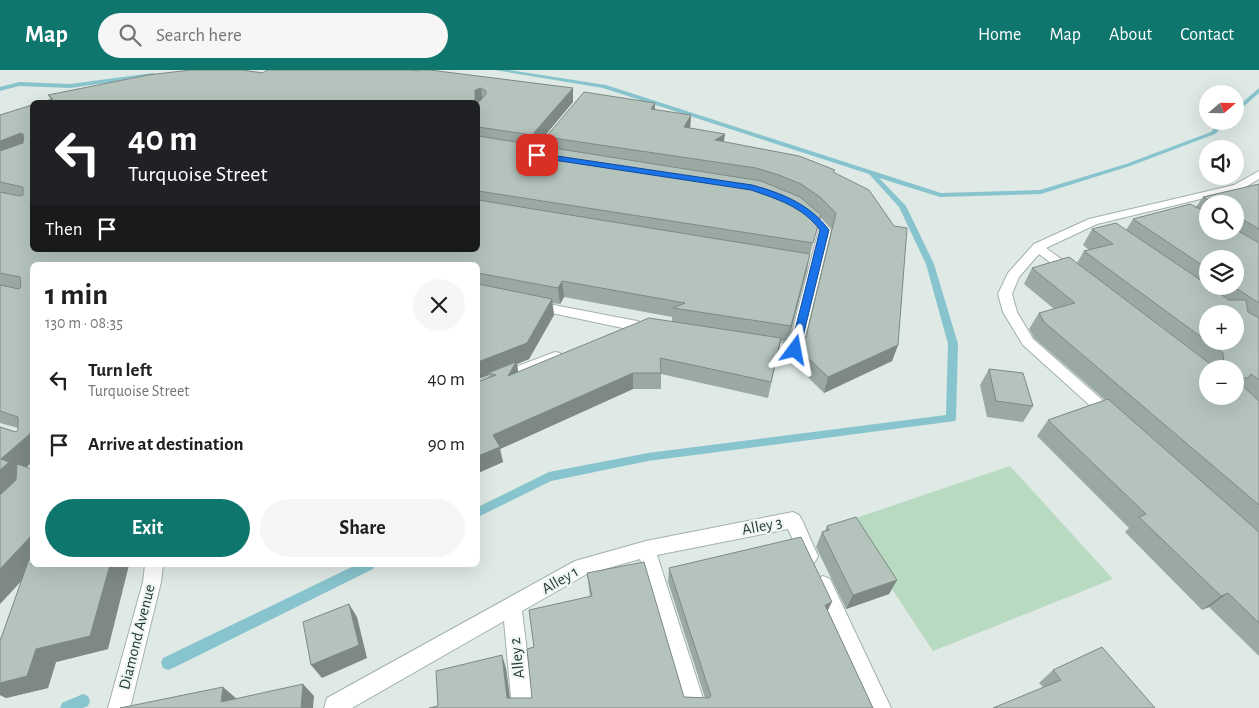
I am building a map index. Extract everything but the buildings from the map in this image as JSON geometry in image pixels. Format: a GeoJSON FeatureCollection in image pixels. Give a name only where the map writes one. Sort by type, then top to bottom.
{"type":"FeatureCollection","features":[{"type":"Feature","properties":{"kind":"street"},"geometry":{"type":"LineString","coordinates":[[1122,426],[1028,342],[1010,312],[1005,294],[1013,276],[1038,247],[1093,220],[1238,187],[1259,174]]}},
{"type":"Feature","properties":{"kind":"street"},"geometry":{"type":"LineString","coordinates":[[1238,187],[1252,195]]}},
{"type":"Feature","properties":{"kind":"street"},"geometry":{"type":"LineString","coordinates":[[1167,204],[1183,214]]}},
{"type":"Feature","properties":{"kind":"street"},"geometry":{"type":"LineString","coordinates":[[746,343],[795,350],[810,265],[825,230],[816,219],[796,205]]}},
{"type":"Feature","properties":{"kind":"street"},"geometry":{"type":"LineString","coordinates":[[1093,220],[1109,232]]}},
{"type":"Feature","properties":{"kind":"street"},"geometry":{"type":"LineString","coordinates":[[1038,247],[1084,283]]}},
{"type":"Feature","properties":{"kind":"street"},"geometry":{"type":"LineString","coordinates":[[515,302],[642,327],[611,336]]}},
{"type":"Feature","properties":{"kind":"street"},"geometry":{"type":"LineString","coordinates":[[480,387],[566,353]]}},
{"type":"Feature","properties":{"kind":"street","name":"Alley 3"},"geometry":{"type":"LineString","coordinates":[[646,549],[793,520],[880,708]]}},
{"type":"Feature","properties":{"kind":"street"},"geometry":{"type":"LineString","coordinates":[[646,549],[695,708]]}},
{"type":"Feature","properties":{"kind":"street","name":"Alley 1"},"geometry":{"type":"LineString","coordinates":[[335,707],[582,567],[646,549]]}},
{"type":"Feature","properties":{"kind":"street","name":"Diamond Avenue"},"geometry":{"type":"LineString","coordinates":[[119,708],[152,582],[154,567]]}},
{"type":"Feature","properties":{"kind":"street","name":"Alley 2"},"geometry":{"type":"LineString","coordinates":[[512,608],[522,708]]}},
{"type":"Feature","properties":{"kind":"green space"},"geometry":{"type":"Polygon","coordinates":[[[1010,466],[1113,579],[933,651],[847,521],[1010,466]]]}},
{"type":"Feature","properties":{"kind":"waterway"},"geometry":{"type":"LineString","coordinates":[[498,70],[604,86],[940,195],[1041,192],[1128,165],[1213,133],[1216,130]]}},
{"type":"Feature","properties":{"kind":"waterway"},"geometry":{"type":"LineString","coordinates":[[0,89],[19,84],[70,86],[153,75]]}},
{"type":"Feature","properties":{"kind":"waterway"},"geometry":{"type":"LineString","coordinates":[[1244,104],[1259,90]]}},
{"type":"Feature","properties":{"kind":"waterway"},"geometry":{"type":"LineString","coordinates":[[480,511],[549,477],[648,457],[951,418],[953,344],[930,264],[902,206],[872,174]]}},
{"type":"Feature","properties":{"kind":"waterway"},"geometry":{"type":"LineString","coordinates":[[168,663],[365,567]]}},
{"type":"Feature","properties":{"kind":"waterway"},"geometry":{"type":"LineString","coordinates":[[67,708],[83,701]]}},
{"type":"Feature","properties":{"kind":"route"},"geometry":{"type":"LineString","coordinates":[[537,155],[752,188],[781,197],[803,208],[825,230],[795,350]]}}]}
